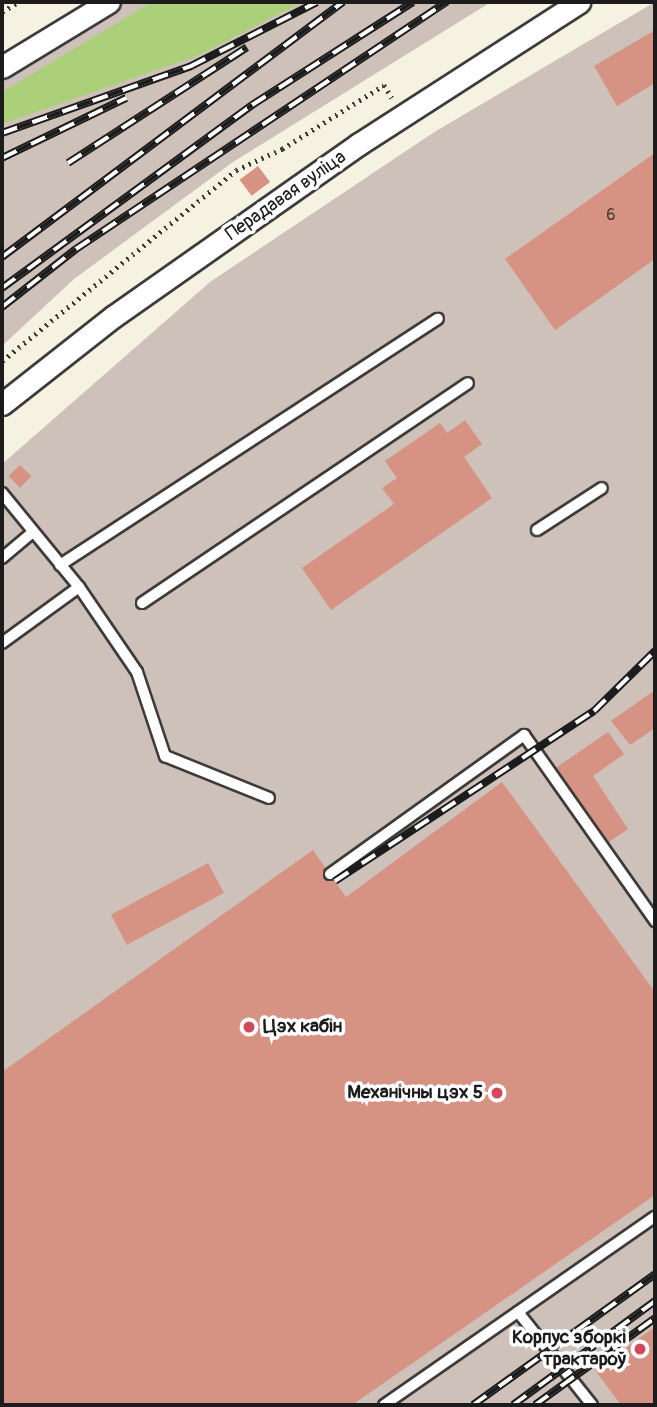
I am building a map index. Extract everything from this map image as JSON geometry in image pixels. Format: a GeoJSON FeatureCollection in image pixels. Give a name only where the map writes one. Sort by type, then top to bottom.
{"type":"FeatureCollection","features":[{"type":"Feature","properties":{"kind":"street"},"geometry":{"type":"LineString","coordinates":[[2,67],[109,2]]}},
{"type":"Feature","properties":{"kind":"street","name":"Перадавая вуліца"},"geometry":{"type":"LineString","coordinates":[[2,404],[114,316],[359,144],[579,2]]}},
{"type":"Feature","properties":{"kind":"lane"},"geometry":{"type":"LineString","coordinates":[[60,565],[438,319]]}},
{"type":"Feature","properties":{"kind":"lane"},"geometry":{"type":"LineString","coordinates":[[142,603],[468,383]]}},
{"type":"Feature","properties":{"kind":"lane"},"geometry":{"type":"LineString","coordinates":[[537,530],[602,488]]}},
{"type":"Feature","properties":{"kind":"lane"},"geometry":{"type":"LineString","coordinates":[[2,493],[79,587],[137,672],[165,756],[270,798]]}},
{"type":"Feature","properties":{"kind":"lane"},"geometry":{"type":"LineString","coordinates":[[2,558],[33,532]]}},
{"type":"Feature","properties":{"kind":"lane"},"geometry":{"type":"LineString","coordinates":[[2,643],[79,587]]}},
{"type":"Feature","properties":{"kind":"lane"},"geometry":{"type":"LineString","coordinates":[[330,874],[524,735],[655,921]]}},
{"type":"Feature","properties":{"kind":"lane"},"geometry":{"type":"LineString","coordinates":[[384,1405],[655,1217]]}},
{"type":"Feature","properties":{"kind":"lane"},"geometry":{"type":"LineString","coordinates":[[518,1312],[592,1405]]}},
{"type":"Feature","properties":{"kind":"path"},"geometry":{"type":"LineString","coordinates":[[2,12],[18,2]]}},
{"type":"Feature","properties":{"kind":"path"},"geometry":{"type":"LineString","coordinates":[[2,361],[236,170],[282,149],[384,85]]}},
{"type":"Feature","properties":{"kind":"shaded area"},"geometry":{"type":"Polygon","coordinates":[[[118,2],[491,2],[233,162],[74,279],[2,346],[2,74],[118,2]]]}},
{"type":"Feature","properties":{"kind":"shaded area"},"geometry":{"type":"Polygon","coordinates":[[[655,2],[655,1405],[2,1405],[2,464],[210,282],[436,131],[655,2]]]}},
{"type":"Feature","properties":{"kind":"green space"},"geometry":{"type":"Polygon","coordinates":[[[152,2],[302,2],[197,56],[2,124],[2,92],[152,2]]]}},
{"type":"Feature","properties":{"kind":"building"},"geometry":{"type":"Polygon","coordinates":[[[655,30],[655,83],[617,106],[594,66],[655,30]]]}},
{"type":"Feature","properties":{"kind":"building"},"geometry":{"type":"Polygon","coordinates":[[[655,153],[655,259],[555,330],[505,259],[655,153]]]}},
{"type":"Feature","properties":{"kind":"building"},"geometry":{"type":"Polygon","coordinates":[[[258,166],[270,182],[252,196],[240,180],[258,166]]]}},
{"type":"Feature","properties":{"kind":"building"},"geometry":{"type":"Polygon","coordinates":[[[465,420],[482,444],[464,457],[492,498],[331,610],[302,568],[394,504],[382,488],[397,478],[385,461],[440,423],[447,433],[465,420]]]}},
{"type":"Feature","properties":{"kind":"building"},"geometry":{"type":"Polygon","coordinates":[[[20,465],[31,476],[20,488],[9,476],[20,465]]]}},
{"type":"Feature","properties":{"kind":"building"},"geometry":{"type":"Polygon","coordinates":[[[655,690],[655,728],[630,745],[611,721],[655,690]]]}},
{"type":"Feature","properties":{"kind":"building"},"geometry":{"type":"Polygon","coordinates":[[[608,732],[624,754],[593,776],[628,829],[606,844],[554,769],[608,732]]]}},
{"type":"Feature","properties":{"kind":"building"},"geometry":{"type":"Polygon","coordinates":[[[502,782],[655,992],[655,1195],[352,1405],[2,1405],[2,1072],[313,850],[346,897],[502,782]]]}},
{"type":"Feature","properties":{"kind":"building"},"geometry":{"type":"Polygon","coordinates":[[[208,863],[224,893],[127,945],[111,915],[208,863]]]}},
{"type":"Feature","properties":{"kind":"building","name":"Корпус зборкі трактароў"},"geometry":{"type":"Polygon","coordinates":[[[655,1327],[655,1405],[621,1405],[595,1370],[655,1327]]]}},
{"type":"Feature","properties":{"kind":"railway"},"geometry":{"type":"LineString","coordinates":[[2,133],[191,66],[317,2]]}},
{"type":"Feature","properties":{"kind":"railway"},"geometry":{"type":"LineString","coordinates":[[2,257],[343,2]]}},
{"type":"Feature","properties":{"kind":"railway"},"geometry":{"type":"LineString","coordinates":[[2,288],[252,105],[413,2]]}},
{"type":"Feature","properties":{"kind":"railway"},"geometry":{"type":"LineString","coordinates":[[2,307],[76,249],[447,2]]}},
{"type":"Feature","properties":{"kind":"railway"},"geometry":{"type":"LineString","coordinates":[[68,163],[247,47]]}},
{"type":"Feature","properties":{"kind":"railway"},"geometry":{"type":"LineString","coordinates":[[2,158],[126,98]]}},
{"type":"Feature","properties":{"kind":"railway"},"geometry":{"type":"LineString","coordinates":[[335,881],[594,711],[655,651]]}},
{"type":"Feature","properties":{"kind":"railway"},"geometry":{"type":"LineString","coordinates":[[473,1405],[655,1274]]}},
{"type":"Feature","properties":{"kind":"railway"},"geometry":{"type":"LineString","coordinates":[[513,1405],[655,1301]]}},
{"type":"Feature","properties":{"kind":"railway"},"geometry":{"type":"LineString","coordinates":[[535,1405],[655,1318]]}},
{"type":"Feature","properties":{"kind":"place","name":"Цэх кабін"},"geometry":{"type":"Point","coordinates":[249,1027]}},
{"type":"Feature","properties":{"kind":"place","name":"Механічны цэх 5"},"geometry":{"type":"Point","coordinates":[497,1093]}},
{"type":"Feature","properties":{"kind":"place","name":"Корпус зборкі трактароў"},"geometry":{"type":"Point","coordinates":[640,1349]}}]}
